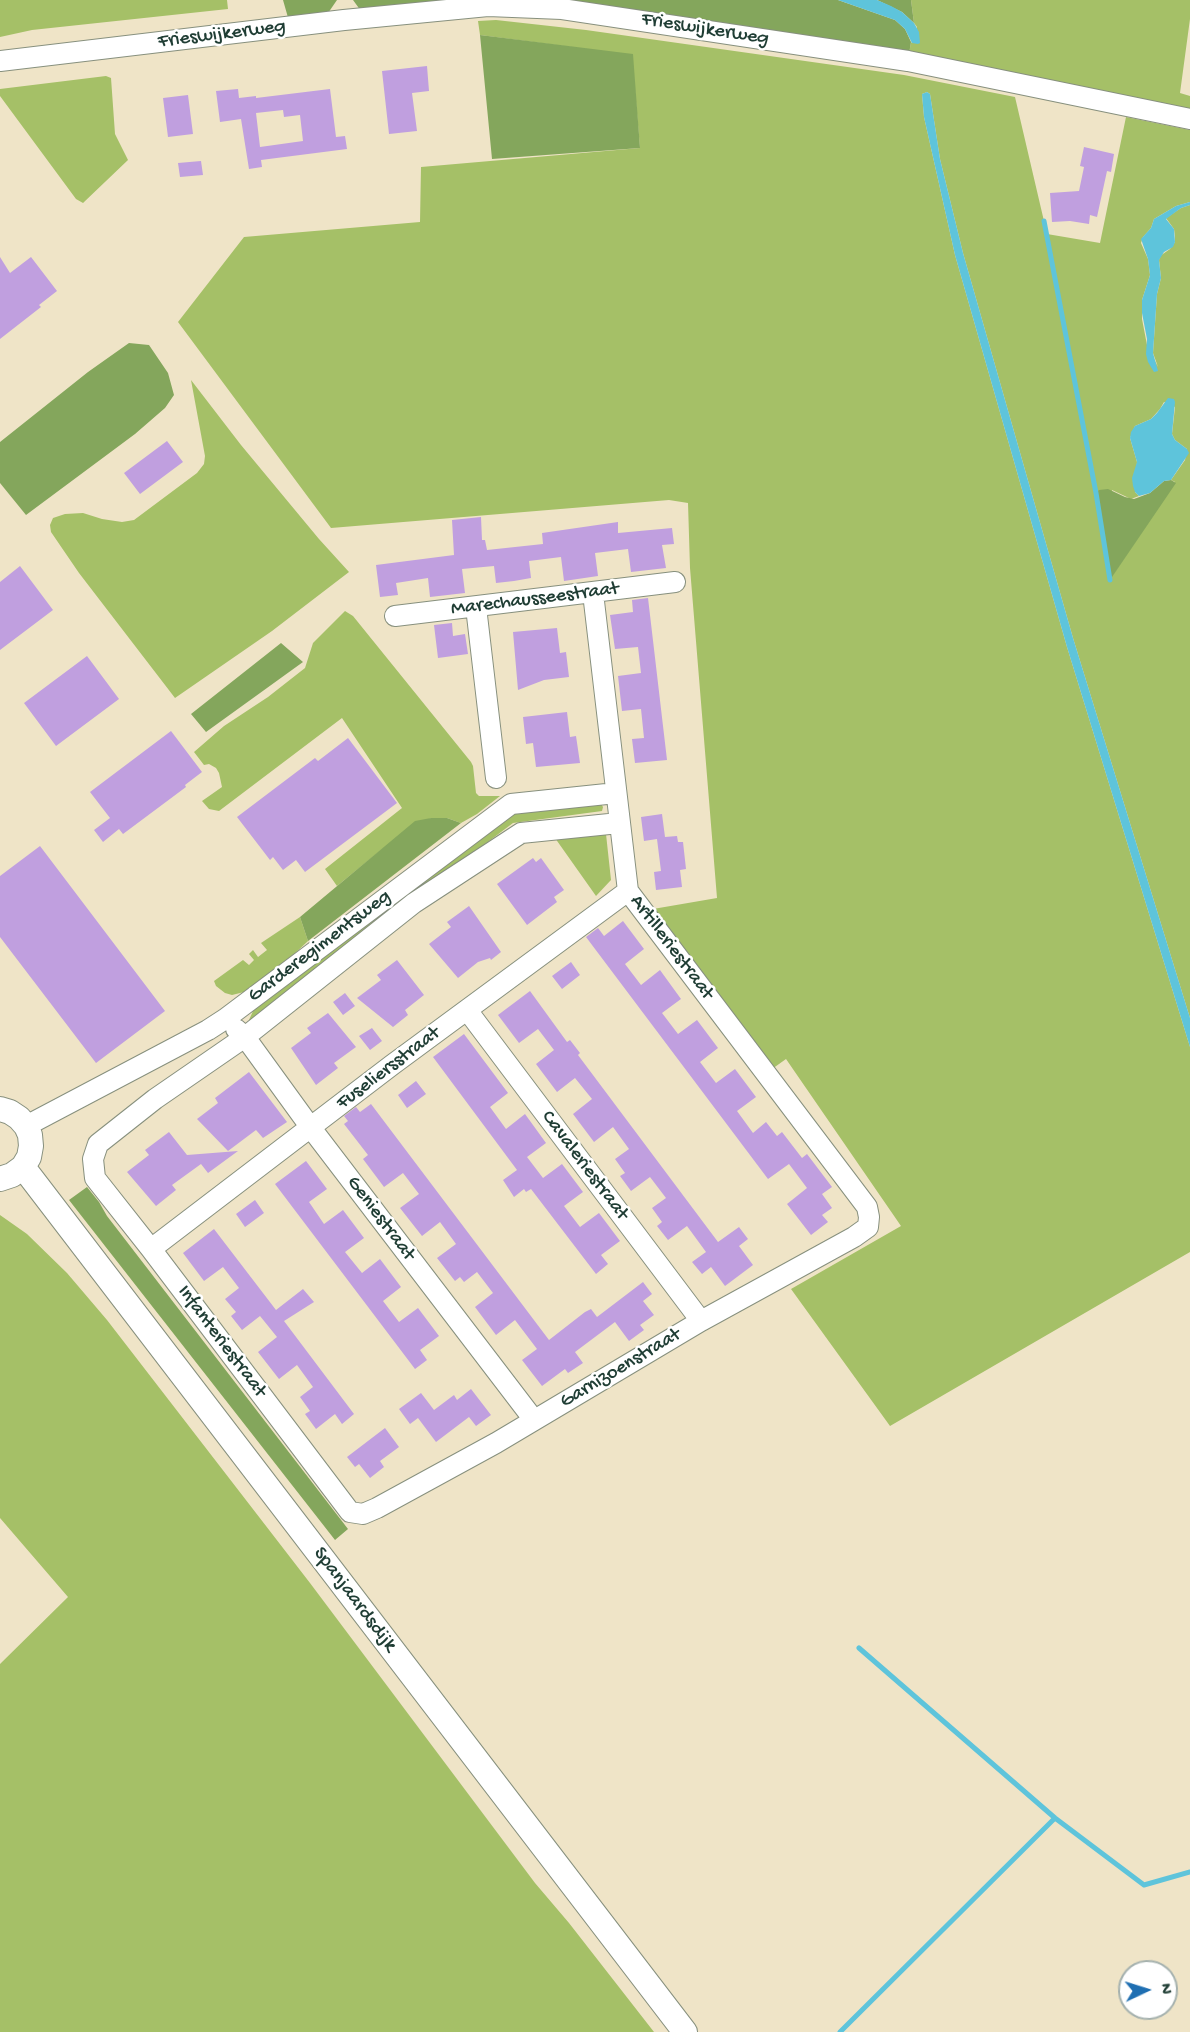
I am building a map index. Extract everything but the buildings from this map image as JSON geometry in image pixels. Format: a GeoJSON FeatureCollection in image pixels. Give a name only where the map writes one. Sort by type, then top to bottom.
{"type":"FeatureCollection","features":[{"type":"Feature","properties":{"kind":"street","name":"Frieswijkerweg"},"geometry":{"type":"LineString","coordinates":[[0,61],[344,20],[488,6],[562,9],[908,61],[1190,119]]}},
{"type":"Feature","properties":{"kind":"street","name":"Marechausseestraat"},"geometry":{"type":"LineString","coordinates":[[394,616],[675,582]]}},
{"type":"Feature","properties":{"kind":"street","name":"Artilleriestraat"},"geometry":{"type":"LineString","coordinates":[[593,593],[628,891],[842,1172],[867,1208],[869,1217]]}},
{"type":"Feature","properties":{"kind":"street"},"geometry":{"type":"LineString","coordinates":[[477,607],[496,778]]}},
{"type":"Feature","properties":{"kind":"street","name":"Garderegimentsweg"},"geometry":{"type":"LineString","coordinates":[[26,1125],[208,1030],[511,804],[616,793]]}},
{"type":"Feature","properties":{"kind":"street","name":"Garderegimentsweg"},"geometry":{"type":"LineString","coordinates":[[93,1159],[98,1144],[155,1099],[245,1037],[414,903],[521,833],[619,823]]}},
{"type":"Feature","properties":{"kind":"street","name":"Fuseliersstraat"},"geometry":{"type":"LineString","coordinates":[[151,1249],[392,1065],[628,891]]}},
{"type":"Feature","properties":{"kind":"street","name":"Cavaleriestraat"},"geometry":{"type":"LineString","coordinates":[[467,1010],[701,1322]]}},
{"type":"Feature","properties":{"kind":"street","name":"Geniestraat"},"geometry":{"type":"LineString","coordinates":[[225,1018],[245,1037],[311,1128],[534,1420]]}},
{"type":"Feature","properties":{"kind":"street"},"geometry":{"type":"LineString","coordinates":[[0,1110],[10,1112],[26,1125],[32,1146],[23,1167],[12,1175],[0,1179]]}},
{"type":"Feature","properties":{"kind":"street","name":"Infanteriestraat"},"geometry":{"type":"LineString","coordinates":[[93,1159],[95,1178],[350,1512],[363,1514]]}},
{"type":"Feature","properties":{"kind":"street","name":"Spanjaardsdijk"},"geometry":{"type":"LineString","coordinates":[[23,1167],[685,2032]]}},
{"type":"Feature","properties":{"kind":"street","name":"Garnizoenstraat"},"geometry":{"type":"LineString","coordinates":[[363,1514],[534,1420],[701,1322],[854,1237],[868,1227],[869,1217]]}},
{"type":"Feature","properties":{"kind":"green space"},"geometry":{"type":"Polygon","coordinates":[[[0,0],[227,0],[228,9],[32,30],[0,37],[0,0]]]}},
{"type":"Feature","properties":{"kind":"green space"},"geometry":{"type":"Polygon","coordinates":[[[283,0],[337,0],[326,16],[289,21],[283,0]]]}},
{"type":"Feature","properties":{"kind":"green space"},"geometry":{"type":"Polygon","coordinates":[[[353,0],[838,0],[895,20],[905,29],[911,42],[909,54],[594,8],[361,11],[353,0]]]}},
{"type":"Feature","properties":{"kind":"green space"},"geometry":{"type":"Polygon","coordinates":[[[877,0],[911,0],[914,23],[902,12],[877,0]]]}},
{"type":"Feature","properties":{"kind":"green space"},"geometry":{"type":"Polygon","coordinates":[[[911,0],[1190,0],[1190,19],[1180,93],[1190,96],[1190,111],[909,54],[917,27],[914,23],[911,0]]]}},
{"type":"Feature","properties":{"kind":"green space"},"geometry":{"type":"Polygon","coordinates":[[[496,20],[586,30],[904,75],[1015,97],[1047,234],[1100,243],[1126,117],[1190,130],[1190,202],[1176,206],[1154,219],[1141,243],[1148,259],[1150,275],[1142,300],[1142,319],[1147,345],[1158,367],[1153,353],[1157,294],[1161,278],[1159,260],[1160,256],[1175,242],[1174,229],[1166,218],[1190,205],[1190,1018],[1073,638],[963,253],[940,159],[930,94],[927,92],[922,94],[924,117],[955,255],[1067,647],[1190,1047],[1190,1252],[890,1426],[791,1289],[901,1226],[786,1059],[772,1069],[653,909],[717,898],[690,568],[688,503],[669,500],[331,528],[178,322],[244,237],[420,222],[421,167],[640,148],[632,55],[480,35],[478,21],[496,20]],[[1164,402],[1151,419],[1135,426],[1130,438],[1137,462],[1135,492],[1139,496],[1131,499],[1112,490],[1110,579],[1175,482],[1171,480],[1185,460],[1187,449],[1175,440],[1172,434],[1175,407],[1164,402]]]}},
{"type":"Feature","properties":{"kind":"green space"},"geometry":{"type":"Polygon","coordinates":[[[480,35],[633,54],[640,148],[492,159],[480,35]]]}},
{"type":"Feature","properties":{"kind":"green space"},"geometry":{"type":"Polygon","coordinates":[[[106,76],[111,78],[115,134],[128,160],[83,203],[76,199],[0,96],[0,89],[106,76]]]}},
{"type":"Feature","properties":{"kind":"green space"},"geometry":{"type":"Polygon","coordinates":[[[129,343],[149,345],[168,373],[174,395],[165,408],[135,434],[26,515],[0,483],[0,442],[88,372],[129,343]]]}},
{"type":"Feature","properties":{"kind":"green space"},"geometry":{"type":"Polygon","coordinates":[[[191,380],[241,445],[349,572],[272,631],[175,698],[79,573],[51,532],[50,525],[53,518],[65,514],[83,513],[122,522],[134,520],[197,473],[204,464],[205,456],[191,380]]]}},
{"type":"Feature","properties":{"kind":"green space"},"geometry":{"type":"Polygon","coordinates":[[[1171,480],[1176,483],[1110,580],[1096,493],[1099,490],[1108,489],[1134,499],[1150,493],[1164,481],[1171,480]]]}},
{"type":"Feature","properties":{"kind":"green space"},"geometry":{"type":"Polygon","coordinates":[[[345,611],[353,616],[471,762],[476,793],[479,796],[500,796],[461,823],[447,818],[431,818],[381,850],[337,886],[325,869],[402,808],[342,718],[219,811],[209,809],[202,801],[222,787],[219,773],[209,764],[204,765],[194,752],[224,726],[268,697],[305,668],[313,643],[345,611]]]}},
{"type":"Feature","properties":{"kind":"green space"},"geometry":{"type":"Polygon","coordinates":[[[281,643],[303,662],[206,732],[191,714],[281,643]]]}},
{"type":"Feature","properties":{"kind":"green space"},"geometry":{"type":"Polygon","coordinates":[[[601,804],[602,811],[513,823],[249,1020],[254,1009],[513,814],[601,804]]]}},
{"type":"Feature","properties":{"kind":"green space"},"geometry":{"type":"Polygon","coordinates":[[[447,818],[461,823],[308,941],[300,917],[415,821],[447,818]]]}},
{"type":"Feature","properties":{"kind":"green space"},"geometry":{"type":"Polygon","coordinates":[[[606,834],[611,880],[596,896],[555,838],[606,834]]]}},
{"type":"Feature","properties":{"kind":"green space"},"geometry":{"type":"Polygon","coordinates":[[[300,917],[308,941],[289,959],[244,992],[232,995],[216,986],[214,981],[243,960],[249,965],[254,960],[249,954],[253,950],[258,957],[267,950],[261,943],[300,917]]]}},
{"type":"Feature","properties":{"kind":"green space"},"geometry":{"type":"Polygon","coordinates":[[[87,1187],[348,1529],[335,1540],[69,1200],[87,1187]]]}},
{"type":"Feature","properties":{"kind":"green space"},"geometry":{"type":"Polygon","coordinates":[[[0,1215],[27,1234],[67,1273],[107,1320],[310,1583],[535,1883],[654,2032],[0,2032],[0,1664],[68,1597],[0,1518],[0,1215]]]}},
{"type":"Feature","properties":{"kind":"water"},"geometry":{"type":"Polygon","coordinates":[[[838,0],[877,0],[891,6],[914,23],[919,32],[920,43],[912,43],[905,29],[895,20],[838,0]]]}},
{"type":"Feature","properties":{"kind":"water"},"geometry":{"type":"Polygon","coordinates":[[[927,92],[930,94],[940,159],[963,253],[1073,638],[1190,1018],[1190,1047],[1067,647],[955,255],[924,117],[922,94],[927,92]]]}},
{"type":"Feature","properties":{"kind":"water"},"geometry":{"type":"Polygon","coordinates":[[[1190,202],[1190,205],[1181,208],[1166,219],[1174,229],[1175,242],[1173,247],[1164,252],[1159,260],[1161,278],[1157,294],[1153,353],[1158,371],[1154,372],[1146,354],[1147,339],[1142,300],[1150,275],[1148,259],[1141,239],[1151,228],[1154,219],[1176,206],[1190,202]]]}},
{"type":"Feature","properties":{"kind":"water"},"geometry":{"type":"Polygon","coordinates":[[[1168,398],[1174,399],[1175,402],[1172,434],[1189,453],[1171,480],[1164,481],[1150,493],[1139,496],[1135,492],[1132,478],[1137,462],[1130,438],[1131,432],[1135,426],[1151,419],[1168,398]]]}},
{"type":"Feature","properties":{"kind":"waterway"},"geometry":{"type":"LineString","coordinates":[[1044,221],[1096,493],[1110,580]]}},
{"type":"Feature","properties":{"kind":"waterway"},"geometry":{"type":"LineString","coordinates":[[859,1648],[1055,1818],[1144,1885],[1190,1872]]}},
{"type":"Feature","properties":{"kind":"waterway"},"geometry":{"type":"LineString","coordinates":[[840,2032],[1055,1818]]}}]}
